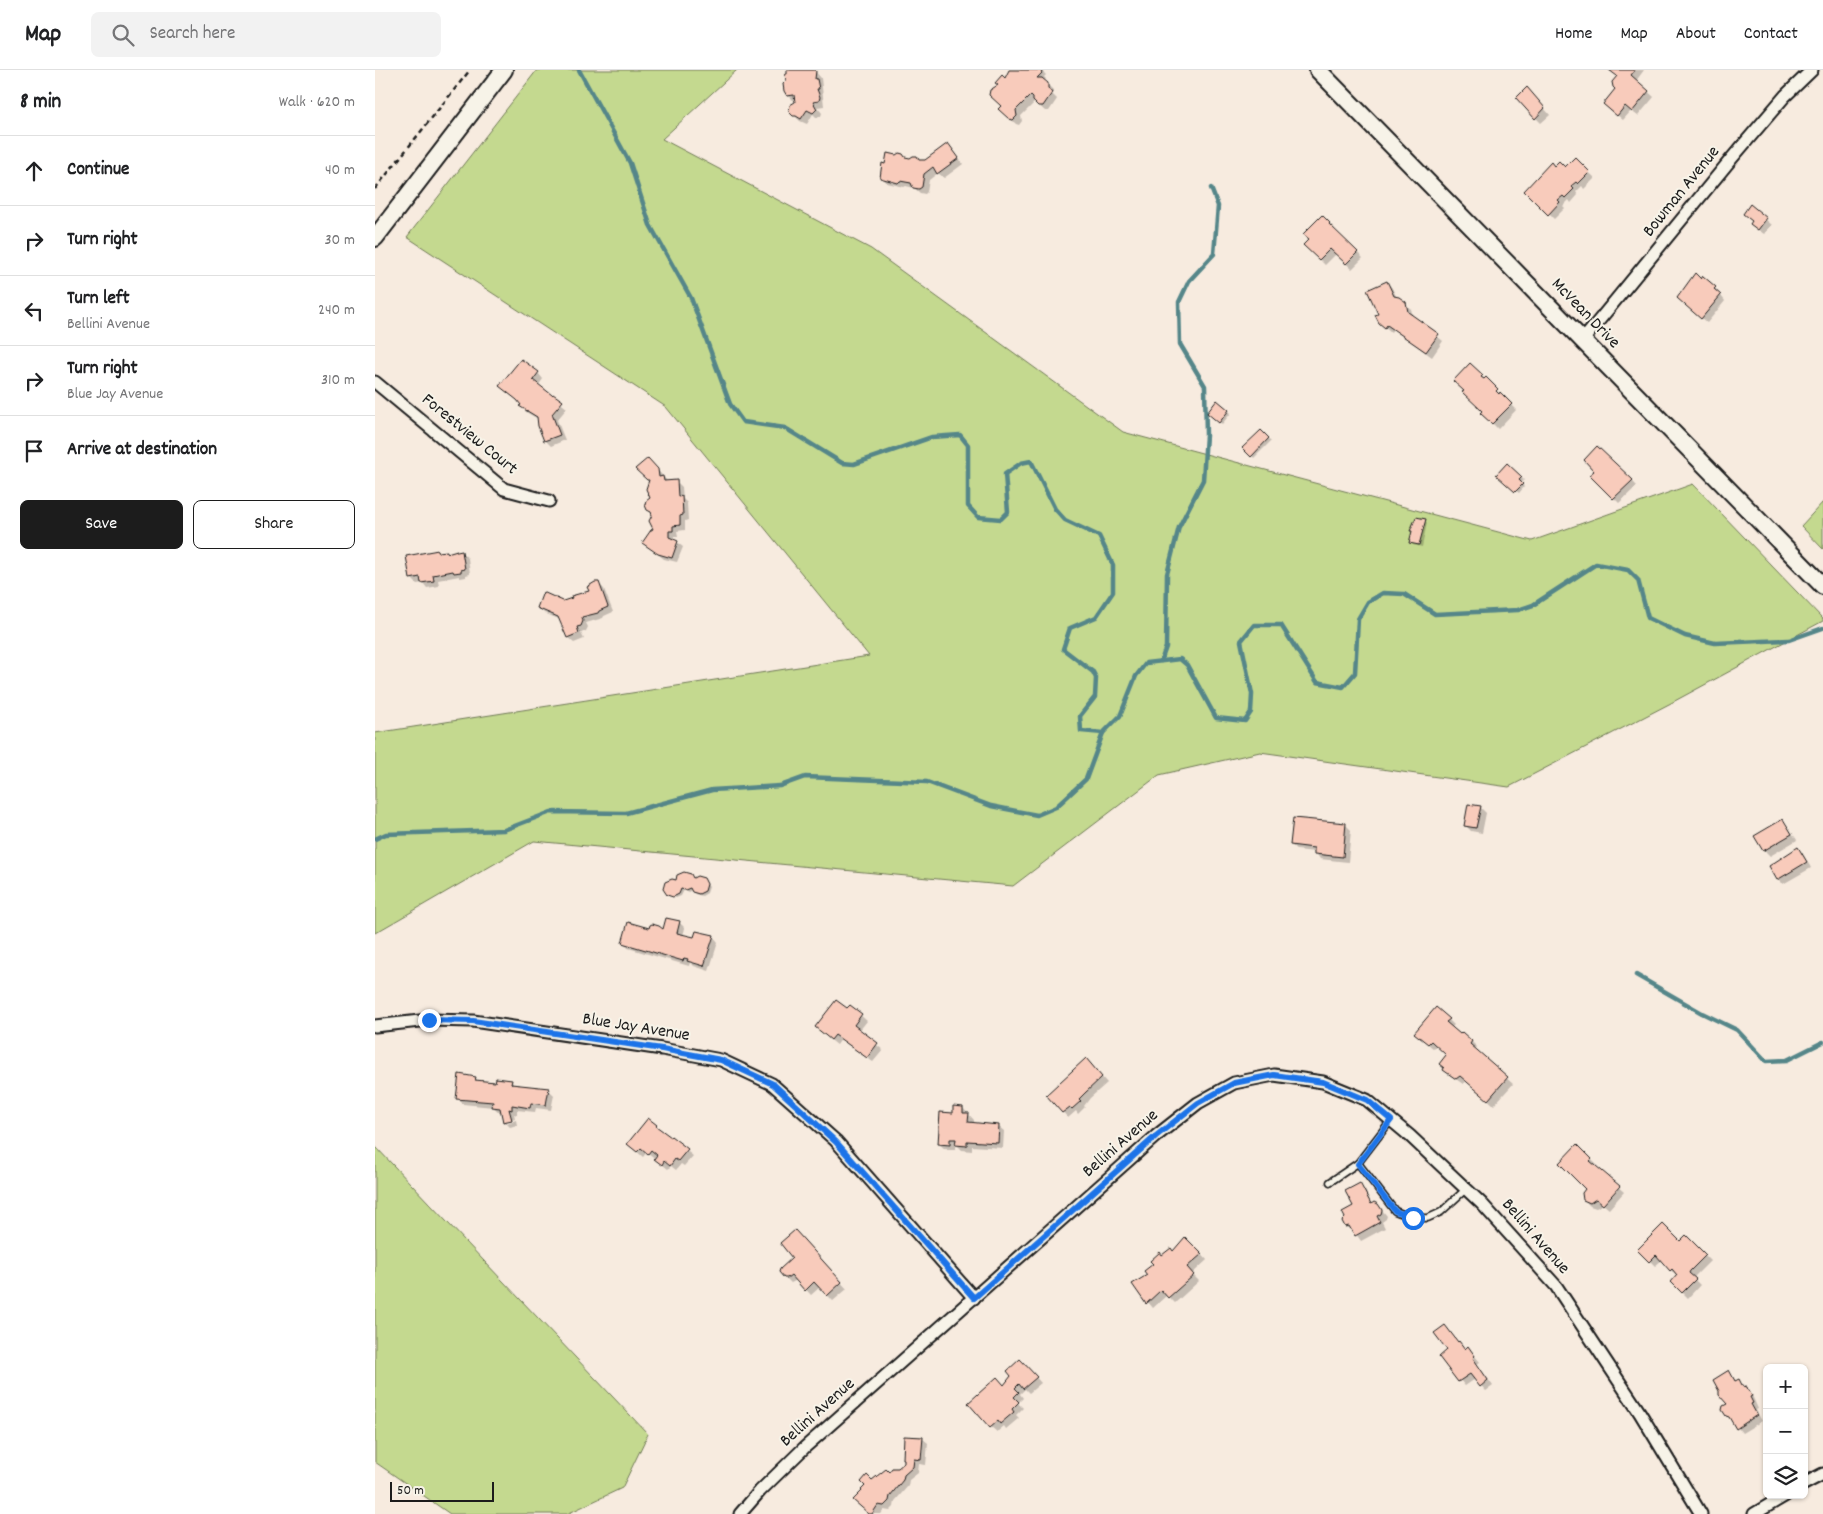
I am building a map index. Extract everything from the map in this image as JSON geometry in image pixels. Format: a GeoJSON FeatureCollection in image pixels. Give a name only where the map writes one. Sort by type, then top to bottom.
{"type":"FeatureCollection","features":[{"type":"Feature","properties":{"kind":"main road"},"geometry":{"type":"LineString","coordinates":[[375,238],[504,70]]}},
{"type":"Feature","properties":{"kind":"main road","name":"McVean Drive"},"geometry":{"type":"LineString","coordinates":[[1317,70],[1823,586]]}},
{"type":"Feature","properties":{"kind":"street","name":"Bowman Avenue"},"geometry":{"type":"LineString","coordinates":[[1583,340],[1732,158],[1785,96],[1812,70]]}},
{"type":"Feature","properties":{"kind":"street","name":"Forestview Court"},"geometry":{"type":"LineString","coordinates":[[375,382],[504,489],[549,501]]}},
{"type":"Feature","properties":{"kind":"street","name":"Blue Jay Avenue"},"geometry":{"type":"LineString","coordinates":[[375,1026],[429,1020],[473,1021],[662,1049],[721,1060],[773,1084],[836,1142],[974,1298]]}},
{"type":"Feature","properties":{"kind":"street","name":"Bellini Avenue"},"geometry":{"type":"LineString","coordinates":[[740,1514],[760,1491],[804,1448],[1156,1136],[1198,1103],[1234,1083],[1274,1075],[1323,1082],[1367,1100],[1482,1204],[1556,1286],[1640,1413],[1701,1514]]}},
{"type":"Feature","properties":{"kind":"street"},"geometry":{"type":"LineString","coordinates":[[1808,1482],[1823,1474]]}},
{"type":"Feature","properties":{"kind":"street"},"geometry":{"type":"LineString","coordinates":[[1754,1514],[1779,1499]]}},
{"type":"Feature","properties":{"kind":"lane"},"geometry":{"type":"LineString","coordinates":[[1330,1182],[1358,1164],[1391,1120]]}},
{"type":"Feature","properties":{"kind":"lane"},"geometry":{"type":"LineString","coordinates":[[1358,1164],[1395,1211],[1413,1218],[1428,1218],[1441,1212],[1467,1189]]}},
{"type":"Feature","properties":{"kind":"path"},"geometry":{"type":"LineString","coordinates":[[375,189],[470,70]]}},
{"type":"Feature","properties":{"kind":"green space"},"geometry":{"type":"Polygon","coordinates":[[[537,70],[737,70],[662,139],[871,249],[1123,432],[1532,541],[1693,484],[1823,621],[1509,787],[1260,752],[1159,775],[1013,886],[534,841],[375,933],[375,733],[869,656],[666,407],[407,237],[537,70]]]}},
{"type":"Feature","properties":{"kind":"green space"},"geometry":{"type":"Polygon","coordinates":[[[1823,502],[1823,549],[1801,526],[1823,502]]]}},
{"type":"Feature","properties":{"kind":"green space"},"geometry":{"type":"Polygon","coordinates":[[[375,1146],[648,1434],[622,1488],[567,1514],[450,1514],[375,1462],[375,1146]]]}},
{"type":"Feature","properties":{"kind":"building"},"geometry":{"type":"Polygon","coordinates":[[[787,70],[816,71],[815,79],[817,79],[819,89],[817,89],[820,97],[819,101],[813,102],[817,109],[813,113],[807,110],[801,119],[789,112],[790,105],[795,102],[794,95],[787,96],[784,91],[783,84],[786,81],[785,74],[787,74],[787,70]]]}},
{"type":"Feature","properties":{"kind":"building"},"geometry":{"type":"Polygon","coordinates":[[[1009,70],[1040,70],[1042,73],[1037,78],[1042,78],[1048,83],[1048,88],[1052,93],[1043,106],[1038,106],[1033,101],[1031,95],[1016,110],[1017,116],[1013,120],[1009,119],[998,109],[1001,106],[989,95],[990,90],[998,85],[995,83],[1002,75],[1005,78],[1009,70]]]}},
{"type":"Feature","properties":{"kind":"building"},"geometry":{"type":"Polygon","coordinates":[[[1609,70],[1635,70],[1631,75],[1649,91],[1632,112],[1625,106],[1617,116],[1603,104],[1615,89],[1612,82],[1617,76],[1609,70]]]}},
{"type":"Feature","properties":{"kind":"building"},"geometry":{"type":"Polygon","coordinates":[[[1527,87],[1545,108],[1535,119],[1516,98],[1527,87]]]}},
{"type":"Feature","properties":{"kind":"building"},"geometry":{"type":"Polygon","coordinates":[[[948,143],[959,158],[937,174],[933,167],[924,174],[922,187],[919,189],[913,188],[911,183],[900,181],[898,183],[880,178],[882,163],[885,164],[887,153],[896,155],[899,153],[910,158],[917,156],[919,160],[925,160],[948,143]]]}},
{"type":"Feature","properties":{"kind":"building"},"geometry":{"type":"Polygon","coordinates":[[[1575,157],[1590,172],[1578,184],[1576,182],[1571,186],[1574,189],[1565,198],[1563,196],[1558,200],[1560,202],[1548,215],[1524,191],[1551,162],[1554,166],[1559,161],[1565,167],[1575,157]]]}},
{"type":"Feature","properties":{"kind":"building"},"geometry":{"type":"Polygon","coordinates":[[[1750,204],[1767,218],[1758,230],[1750,224],[1752,221],[1743,214],[1750,204]]]}},
{"type":"Feature","properties":{"kind":"building"},"geometry":{"type":"Polygon","coordinates":[[[1322,215],[1358,252],[1346,264],[1330,249],[1319,260],[1303,245],[1309,239],[1303,234],[1322,215]]]}},
{"type":"Feature","properties":{"kind":"building"},"geometry":{"type":"Polygon","coordinates":[[[1695,273],[1701,279],[1703,276],[1716,287],[1714,289],[1721,295],[1701,319],[1677,298],[1695,273]]]}},
{"type":"Feature","properties":{"kind":"building"},"geometry":{"type":"Polygon","coordinates":[[[1387,281],[1394,296],[1406,302],[1408,312],[1439,334],[1426,352],[1387,325],[1385,328],[1379,323],[1375,315],[1378,314],[1367,290],[1387,281]]]}},
{"type":"Feature","properties":{"kind":"building"},"geometry":{"type":"Polygon","coordinates":[[[521,359],[539,372],[533,380],[563,401],[552,414],[560,435],[544,441],[538,426],[537,417],[519,406],[521,405],[517,400],[499,386],[521,359]]]}},
{"type":"Feature","properties":{"kind":"building"},"geometry":{"type":"Polygon","coordinates":[[[1470,363],[1483,375],[1481,377],[1484,379],[1486,377],[1498,389],[1496,391],[1499,394],[1500,392],[1512,404],[1492,424],[1453,381],[1470,363]]]}},
{"type":"Feature","properties":{"kind":"building"},"geometry":{"type":"Polygon","coordinates":[[[1217,400],[1229,410],[1219,423],[1207,413],[1217,400]]]}},
{"type":"Feature","properties":{"kind":"building"},"geometry":{"type":"Polygon","coordinates":[[[1261,430],[1269,438],[1251,457],[1242,448],[1261,430]]]}},
{"type":"Feature","properties":{"kind":"building"},"geometry":{"type":"Polygon","coordinates":[[[1597,446],[1633,480],[1613,499],[1589,475],[1594,471],[1584,460],[1597,446]]]}},
{"type":"Feature","properties":{"kind":"building"},"geometry":{"type":"Polygon","coordinates":[[[648,458],[658,469],[659,477],[663,476],[664,481],[677,480],[678,497],[682,496],[683,515],[680,516],[680,525],[673,526],[673,531],[669,531],[669,537],[678,541],[672,558],[658,554],[642,543],[653,529],[649,521],[652,515],[651,512],[647,510],[645,505],[646,501],[650,498],[646,489],[649,480],[635,469],[648,458]]]}},
{"type":"Feature","properties":{"kind":"building"},"geometry":{"type":"Polygon","coordinates":[[[1507,463],[1522,477],[1519,480],[1523,484],[1515,492],[1496,475],[1507,463]]]}},
{"type":"Feature","properties":{"kind":"building"},"geometry":{"type":"Polygon","coordinates":[[[1416,517],[1426,519],[1419,545],[1409,543],[1412,531],[1410,531],[1416,517]]]}},
{"type":"Feature","properties":{"kind":"building"},"geometry":{"type":"Polygon","coordinates":[[[438,550],[438,552],[447,551],[447,553],[457,550],[457,552],[462,551],[465,569],[461,570],[461,572],[454,573],[453,571],[433,575],[434,581],[421,583],[420,577],[410,579],[406,556],[438,550]]]}},
{"type":"Feature","properties":{"kind":"building"},"geometry":{"type":"Polygon","coordinates":[[[595,582],[599,582],[608,607],[598,613],[582,617],[581,626],[577,627],[579,633],[567,638],[558,617],[537,608],[543,592],[563,601],[572,598],[571,596],[589,591],[587,587],[595,582]]]}},
{"type":"Feature","properties":{"kind":"building"},"geometry":{"type":"Polygon","coordinates":[[[1468,804],[1481,806],[1476,828],[1464,826],[1468,804]]]}},
{"type":"Feature","properties":{"kind":"building"},"geometry":{"type":"Polygon","coordinates":[[[1293,818],[1346,823],[1343,857],[1314,854],[1314,848],[1290,845],[1293,818]]]}},
{"type":"Feature","properties":{"kind":"building"},"geometry":{"type":"Polygon","coordinates":[[[1783,819],[1792,834],[1763,851],[1754,836],[1783,819]]]}},
{"type":"Feature","properties":{"kind":"building"},"geometry":{"type":"Polygon","coordinates":[[[1798,847],[1807,862],[1777,880],[1769,866],[1798,847]]]}},
{"type":"Feature","properties":{"kind":"building"},"geometry":{"type":"Polygon","coordinates":[[[684,872],[691,874],[693,878],[697,876],[704,878],[707,884],[705,891],[699,894],[692,892],[690,888],[681,889],[679,894],[673,897],[667,895],[663,889],[665,882],[672,879],[676,880],[677,875],[684,872]]]}},
{"type":"Feature","properties":{"kind":"building"},"geometry":{"type":"Polygon","coordinates":[[[666,918],[680,921],[677,933],[694,937],[696,931],[714,935],[704,966],[687,961],[688,959],[684,958],[683,961],[622,943],[628,922],[649,928],[652,924],[663,929],[666,918]]]}},
{"type":"Feature","properties":{"kind":"building"},"geometry":{"type":"Polygon","coordinates":[[[836,1000],[847,1008],[850,1005],[862,1014],[854,1025],[878,1043],[867,1058],[835,1035],[831,1040],[815,1027],[836,1000]]]}},
{"type":"Feature","properties":{"kind":"building"},"geometry":{"type":"Polygon","coordinates":[[[1436,1007],[1450,1019],[1446,1022],[1460,1034],[1462,1032],[1472,1041],[1470,1044],[1508,1077],[1488,1100],[1460,1076],[1456,1079],[1443,1070],[1444,1068],[1439,1064],[1446,1055],[1431,1041],[1428,1044],[1414,1033],[1436,1007]]]}},
{"type":"Feature","properties":{"kind":"building"},"geometry":{"type":"Polygon","coordinates":[[[1086,1058],[1102,1077],[1079,1099],[1081,1101],[1072,1109],[1070,1107],[1062,1113],[1046,1095],[1086,1058]]]}},
{"type":"Feature","properties":{"kind":"building"},"geometry":{"type":"Polygon","coordinates":[[[459,1074],[476,1077],[475,1080],[495,1082],[496,1078],[512,1080],[511,1084],[549,1088],[546,1105],[531,1103],[530,1108],[512,1105],[512,1110],[509,1109],[512,1120],[503,1122],[500,1108],[492,1107],[493,1102],[456,1099],[459,1074]]]}},
{"type":"Feature","properties":{"kind":"building"},"geometry":{"type":"Polygon","coordinates":[[[953,1106],[963,1107],[963,1113],[969,1113],[968,1122],[999,1125],[998,1143],[967,1141],[967,1146],[955,1145],[956,1139],[950,1139],[950,1145],[938,1144],[940,1112],[953,1113],[953,1106]]]}},
{"type":"Feature","properties":{"kind":"building"},"geometry":{"type":"Polygon","coordinates":[[[648,1118],[688,1149],[678,1161],[675,1159],[670,1166],[664,1161],[662,1165],[654,1159],[657,1155],[651,1150],[648,1154],[641,1148],[637,1152],[627,1144],[648,1118]]]}},
{"type":"Feature","properties":{"kind":"building"},"geometry":{"type":"Polygon","coordinates":[[[1577,1144],[1592,1159],[1590,1161],[1620,1186],[1603,1205],[1596,1199],[1590,1203],[1583,1200],[1582,1193],[1585,1189],[1559,1163],[1577,1144]]]}},
{"type":"Feature","properties":{"kind":"building"},"geometry":{"type":"Polygon","coordinates":[[[1360,1183],[1371,1204],[1374,1202],[1378,1204],[1382,1210],[1381,1214],[1377,1216],[1380,1222],[1355,1236],[1349,1226],[1345,1227],[1342,1221],[1345,1218],[1342,1212],[1353,1206],[1345,1191],[1360,1183]]]}},
{"type":"Feature","properties":{"kind":"building"},"geometry":{"type":"Polygon","coordinates":[[[1663,1224],[1680,1241],[1686,1235],[1706,1255],[1690,1271],[1689,1273],[1696,1279],[1682,1293],[1671,1282],[1677,1275],[1672,1269],[1670,1271],[1656,1255],[1649,1262],[1637,1250],[1663,1224]]]}},
{"type":"Feature","properties":{"kind":"building"},"geometry":{"type":"Polygon","coordinates":[[[795,1230],[842,1282],[827,1296],[814,1282],[805,1291],[791,1275],[784,1278],[779,1272],[792,1258],[780,1243],[795,1230]]]}},
{"type":"Feature","properties":{"kind":"building"},"geometry":{"type":"Polygon","coordinates":[[[1185,1237],[1202,1254],[1187,1267],[1194,1275],[1168,1298],[1161,1290],[1146,1304],[1132,1284],[1147,1275],[1144,1271],[1153,1264],[1150,1261],[1160,1252],[1162,1255],[1171,1248],[1173,1251],[1185,1237]]]}},
{"type":"Feature","properties":{"kind":"building"},"geometry":{"type":"Polygon","coordinates":[[[1445,1325],[1458,1342],[1465,1349],[1468,1346],[1475,1356],[1473,1358],[1488,1380],[1480,1387],[1470,1374],[1458,1382],[1439,1357],[1447,1350],[1434,1333],[1445,1325]]]}},
{"type":"Feature","properties":{"kind":"building"},"geometry":{"type":"Polygon","coordinates":[[[1020,1359],[1037,1377],[1023,1389],[1019,1384],[1015,1388],[1019,1392],[1014,1397],[1019,1402],[1012,1409],[1014,1412],[1000,1424],[998,1421],[990,1428],[968,1403],[997,1377],[1004,1385],[1011,1376],[1007,1371],[1020,1359]]]}},
{"type":"Feature","properties":{"kind":"building"},"geometry":{"type":"Polygon","coordinates":[[[1729,1370],[1735,1381],[1739,1379],[1743,1387],[1746,1386],[1752,1396],[1750,1397],[1753,1403],[1751,1404],[1757,1415],[1736,1429],[1722,1410],[1723,1406],[1727,1404],[1719,1395],[1713,1380],[1729,1370]]]}},
{"type":"Feature","properties":{"kind":"building"},"geometry":{"type":"Polygon","coordinates":[[[904,1436],[923,1437],[921,1460],[914,1459],[913,1467],[904,1475],[903,1480],[890,1496],[889,1501],[884,1506],[878,1505],[872,1514],[869,1514],[853,1500],[865,1486],[861,1482],[867,1475],[872,1480],[886,1469],[889,1472],[892,1468],[898,1468],[904,1463],[904,1436]]]}},
{"type":"Feature","properties":{"kind":"waterway"},"geometry":{"type":"LineString","coordinates":[[579,70],[630,163],[650,225],[691,298],[730,404],[743,422],[785,428],[842,463],[854,464],[932,437],[960,435],[968,445],[968,506],[978,517],[1001,519],[1008,512],[1005,474],[1021,463],[1031,461],[1055,509],[1065,520],[1099,536],[1113,565],[1113,592],[1096,617],[1070,628],[1063,649],[1093,672],[1096,678],[1095,697],[1080,716],[1081,731],[1103,733]]}},
{"type":"Feature","properties":{"kind":"waterway"},"geometry":{"type":"LineString","coordinates":[[1161,661],[1166,647],[1167,574],[1179,527],[1203,480],[1206,435],[1205,386],[1180,344],[1179,302],[1189,281],[1214,254],[1218,206],[1211,188]]}},
{"type":"Feature","properties":{"kind":"waterway"},"geometry":{"type":"LineString","coordinates":[[375,839],[386,834],[504,830],[551,812],[626,813],[712,790],[780,786],[805,777],[927,782],[991,806],[1037,815],[1056,807],[1086,779],[1103,733],[1120,716],[1136,676],[1146,663],[1180,659],[1187,665],[1216,718],[1245,721],[1251,712],[1252,694],[1241,641],[1254,625],[1281,625],[1317,682],[1343,687],[1355,673],[1358,619],[1368,602],[1383,593],[1404,594],[1435,614],[1518,610],[1533,605],[1596,564],[1628,570],[1638,580],[1648,618],[1685,636],[1715,643],[1789,640],[1823,628]]}},
{"type":"Feature","properties":{"kind":"waterway"},"geometry":{"type":"LineString","coordinates":[[1636,975],[1702,1013],[1737,1030],[1766,1061],[1787,1060],[1823,1042]]}},
{"type":"Feature","properties":{"kind":"route"},"geometry":{"type":"LineString","coordinates":[[429,1020],[473,1021],[662,1049],[721,1060],[773,1084],[836,1142],[974,1298],[1156,1136],[1198,1103],[1234,1083],[1274,1075],[1323,1082],[1367,1100],[1391,1120],[1358,1164],[1395,1211],[1413,1218]]}}]}
